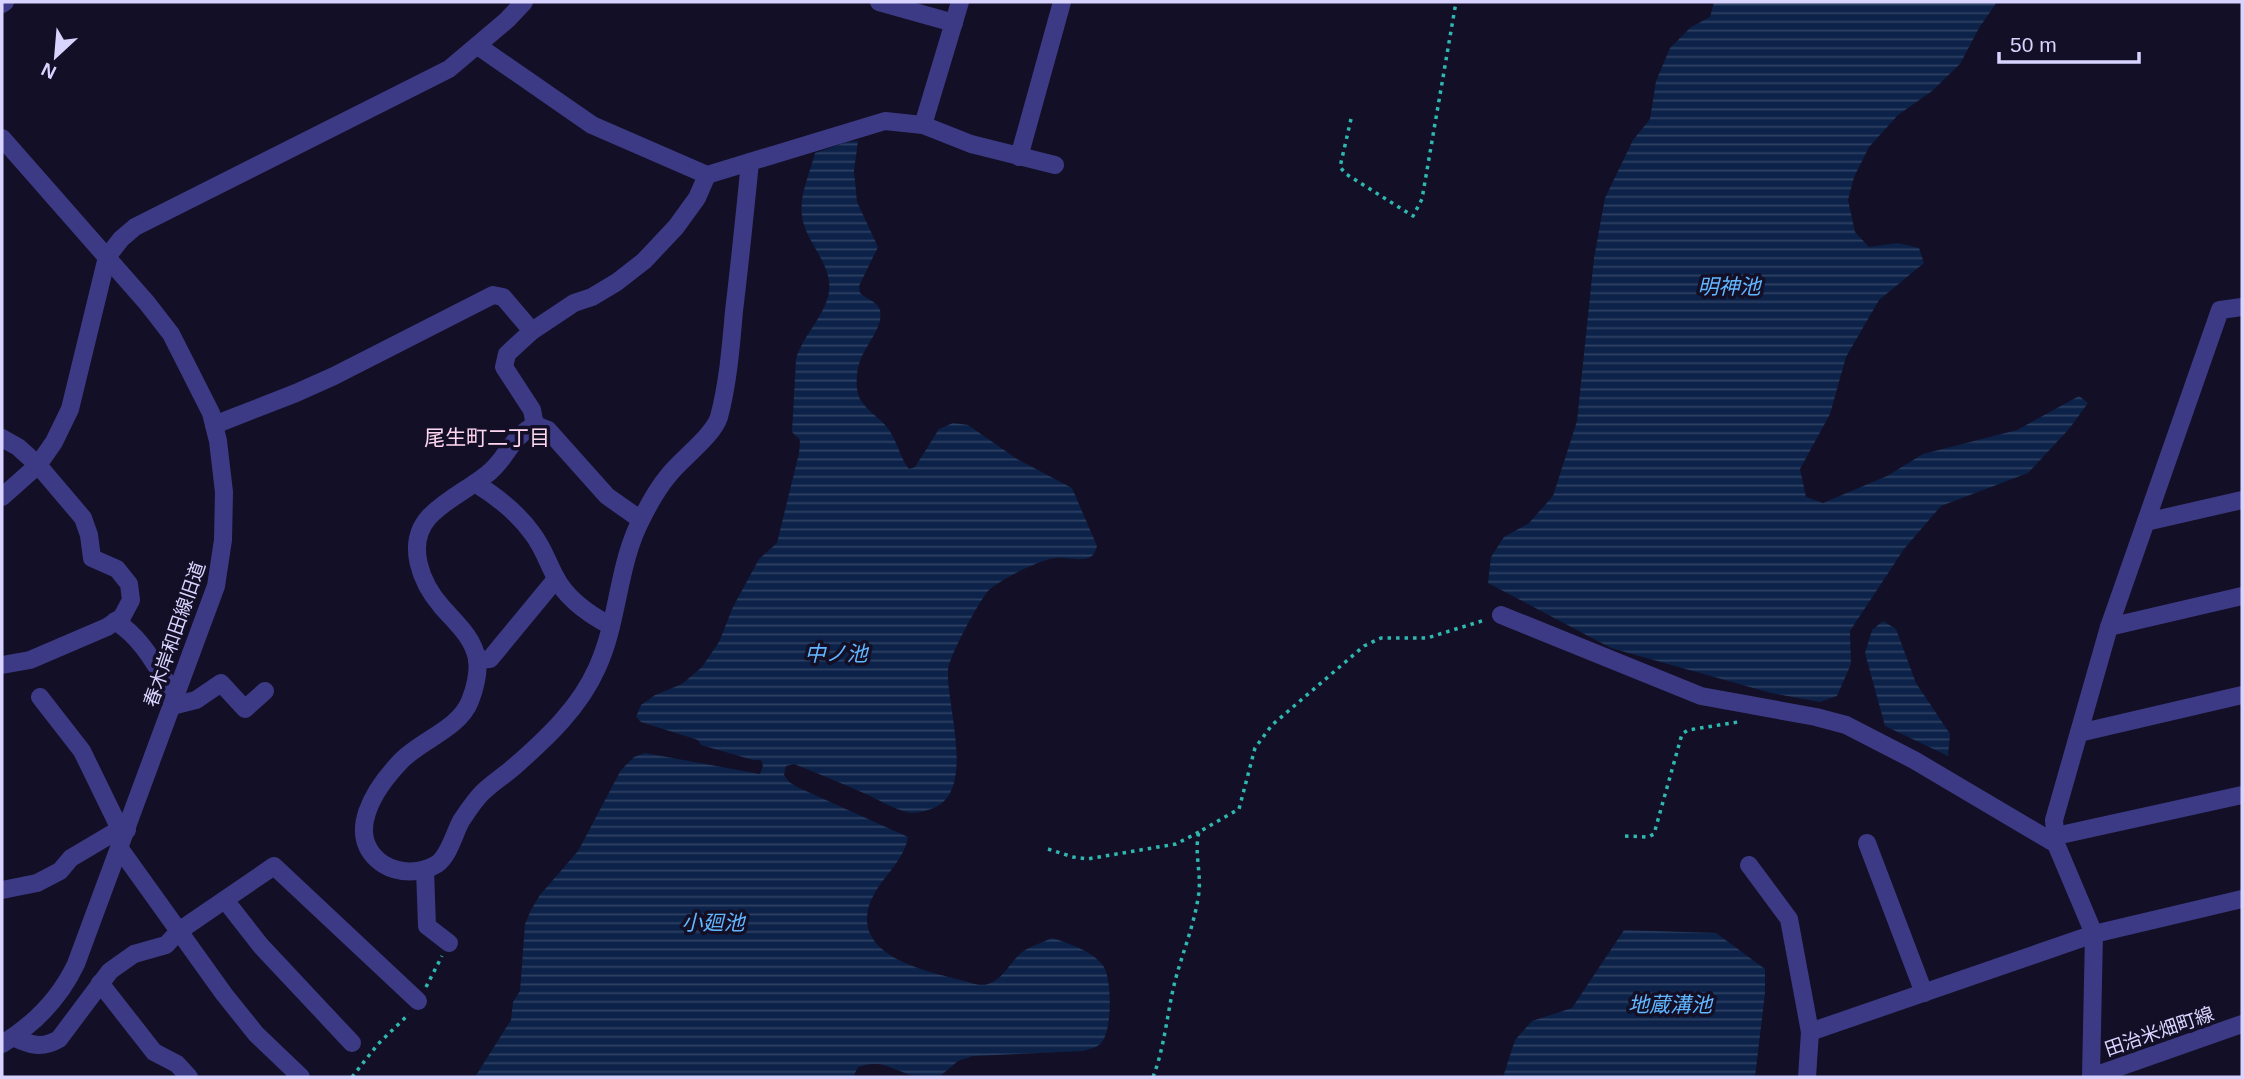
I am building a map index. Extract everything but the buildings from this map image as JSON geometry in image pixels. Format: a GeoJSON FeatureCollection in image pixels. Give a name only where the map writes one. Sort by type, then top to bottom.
{"type":"FeatureCollection","features":[{"type":"Feature","properties":{"kind":"street"},"geometry":{"type":"LineString","coordinates":[[2,497],[37,465],[54,442],[70,409],[107,257],[121,239],[135,227],[449,69],[478,46],[524,2]]}},
{"type":"Feature","properties":{"kind":"street"},"geometry":{"type":"LineString","coordinates":[[879,2],[954,23]]}},
{"type":"Feature","properties":{"kind":"street"},"geometry":{"type":"LineString","coordinates":[[923,125],[960,2]]}},
{"type":"Feature","properties":{"kind":"street"},"geometry":{"type":"LineString","coordinates":[[1019,157],[1062,2]]}},
{"type":"Feature","properties":{"kind":"street"},"geometry":{"type":"LineString","coordinates":[[478,46],[592,125],[707,175],[885,121],[923,125],[971,144],[1055,165]]}},
{"type":"Feature","properties":{"kind":"street","name":"春木岸和田線旧道"},"geometry":{"type":"LineString","coordinates":[[2,138],[171,334],[211,413],[223,468],[224,492],[220,564],[216,586],[71,975],[35,1021],[7,1041]]}},
{"type":"Feature","properties":{"kind":"street"},"geometry":{"type":"LineString","coordinates":[[640,520],[607,496],[548,430],[535,425],[519,433],[492,471],[443,504],[427,519],[417,537],[416,556],[425,580],[441,606],[454,617],[469,637],[477,660],[477,679],[470,703],[460,717],[402,760],[377,791],[365,814],[363,832],[368,848],[381,863],[400,872],[425,870],[442,861],[463,818],[481,793],[550,734],[596,672],[607,646],[626,559],[640,520],[668,476],[718,421],[731,346],[750,162]]}},
{"type":"Feature","properties":{"kind":"street"},"geometry":{"type":"LineString","coordinates":[[535,425],[532,410],[504,367],[507,354],[532,331],[574,303],[609,287],[644,261],[676,227],[697,198],[707,175]]}},
{"type":"Feature","properties":{"kind":"street"},"geometry":{"type":"LineString","coordinates":[[214,425],[334,376],[493,295],[503,297],[532,331]]}},
{"type":"Feature","properties":{"kind":"street"},"geometry":{"type":"LineString","coordinates":[[2091,1077],[2094,934],[2056,840],[2054,820],[2109,627],[2220,310],[2242,307]]}},
{"type":"Feature","properties":{"kind":"street"},"geometry":{"type":"LineString","coordinates":[[2,438],[18,447],[37,465],[82,518],[89,535],[92,558],[117,569],[129,584],[131,600],[122,617],[115,621],[30,660],[2,665]]}},
{"type":"Feature","properties":{"kind":"street"},"geometry":{"type":"LineString","coordinates":[[475,483],[494,495],[531,530],[544,549],[556,579],[590,614],[611,626]]}},
{"type":"Feature","properties":{"kind":"street"},"geometry":{"type":"LineString","coordinates":[[2146,522],[2242,500]]}},
{"type":"Feature","properties":{"kind":"street"},"geometry":{"type":"LineString","coordinates":[[477,660],[490,659],[556,579]]}},
{"type":"Feature","properties":{"kind":"street"},"geometry":{"type":"LineString","coordinates":[[2109,627],[2242,596]]}},
{"type":"Feature","properties":{"kind":"street"},"geometry":{"type":"LineString","coordinates":[[1501,615],[1701,696],[1846,725],[2056,840],[2242,794]]}},
{"type":"Feature","properties":{"kind":"street"},"geometry":{"type":"LineString","coordinates":[[115,621],[131,631],[145,648],[174,701],[196,700],[221,683],[245,709],[265,691]]}},
{"type":"Feature","properties":{"kind":"street"},"geometry":{"type":"LineString","coordinates":[[2079,733],[2242,695]]}},
{"type":"Feature","properties":{"kind":"street"},"geometry":{"type":"LineString","coordinates":[[2,890],[37,883],[60,871],[71,858],[123,830],[82,751],[40,697]]}},
{"type":"Feature","properties":{"kind":"street"},"geometry":{"type":"LineString","coordinates":[[1867,843],[1924,993]]}},
{"type":"Feature","properties":{"kind":"street"},"geometry":{"type":"LineString","coordinates":[[120,849],[256,1034],[301,1077]]}},
{"type":"Feature","properties":{"kind":"street"},"geometry":{"type":"LineString","coordinates":[[1749,865],[1789,919],[1810,1032],[1807,1077]]}},
{"type":"Feature","properties":{"kind":"street"},"geometry":{"type":"LineString","coordinates":[[7,1041],[33,1046],[49,1045],[59,1039],[110,971],[134,954],[166,945],[179,931],[274,866],[418,1001]]}},
{"type":"Feature","properties":{"kind":"street"},"geometry":{"type":"LineString","coordinates":[[425,870],[427,926],[449,943]]}},
{"type":"Feature","properties":{"kind":"street"},"geometry":{"type":"LineString","coordinates":[[1810,1032],[2094,934],[2242,899]]}},
{"type":"Feature","properties":{"kind":"street"},"geometry":{"type":"LineString","coordinates":[[225,900],[261,946],[352,1042]]}},
{"type":"Feature","properties":{"kind":"street"},"geometry":{"type":"LineString","coordinates":[[100,983],[154,1052],[177,1064],[189,1077]]}},
{"type":"Feature","properties":{"kind":"street","name":"田治米畑町線"},"geometry":{"type":"LineString","coordinates":[[2091,1077],[2242,1024]]}},
{"type":"Feature","properties":{"kind":"path"},"geometry":{"type":"LineString","coordinates":[[1351,119],[1340,167],[1346,174],[1413,216],[1422,199],[1456,2]]}},
{"type":"Feature","properties":{"kind":"path"},"geometry":{"type":"LineString","coordinates":[[1048,849],[1087,859],[1176,844],[1239,809],[1255,748],[1272,725],[1364,646],[1381,638],[1427,638],[1501,615]]}},
{"type":"Feature","properties":{"kind":"path"},"geometry":{"type":"LineString","coordinates":[[1625,835],[1648,837],[1654,834],[1682,734],[1688,730],[1742,721]]}},
{"type":"Feature","properties":{"kind":"path"},"geometry":{"type":"LineString","coordinates":[[1153,1077],[1159,1062],[1175,980],[1191,933],[1199,889],[1196,845],[1199,832]]}},
{"type":"Feature","properties":{"kind":"water","name":"明神池"},"geometry":{"type":"Polygon","coordinates":[[[1714,2],[1997,2],[1979,28],[1960,64],[1932,91],[1898,115],[1869,147],[1854,177],[1848,200],[1855,232],[1869,247],[1898,243],[1919,248],[1924,263],[1879,300],[1846,357],[1830,414],[1800,469],[1806,497],[1823,503],[1887,476],[1923,454],[2017,430],[2079,396],[2088,403],[2069,429],[2028,473],[1941,506],[1904,549],[1850,631],[1851,664],[1837,696],[1820,702],[1771,693],[1611,648],[1488,583],[1491,557],[1504,537],[1529,523],[1553,496],[1577,421],[1594,258],[1605,198],[1633,140],[1650,119],[1656,81],[1670,48],[1691,27],[1710,17],[1714,2]]]}},
{"type":"Feature","properties":{"kind":"water"},"geometry":{"type":"Polygon","coordinates":[[[858,141],[854,171],[857,202],[878,247],[859,286],[860,293],[874,302],[880,310],[877,330],[858,367],[857,385],[861,400],[890,431],[909,469],[915,467],[939,429],[953,423],[968,425],[1017,459],[1072,488],[1097,546],[1093,555],[1088,558],[1049,559],[1021,570],[989,590],[979,605],[959,641],[948,670],[956,770],[952,788],[943,802],[928,810],[909,813],[794,764],[786,766],[784,775],[797,787],[908,837],[900,858],[869,906],[869,931],[886,953],[914,967],[984,985],[998,979],[1022,952],[1034,945],[1052,938],[1073,945],[1100,962],[1107,974],[1110,1007],[1104,1039],[1097,1046],[1084,1051],[973,1056],[958,1061],[939,1077],[918,1077],[874,1064],[858,1067],[853,1077],[475,1077],[511,1020],[513,1002],[520,991],[525,924],[531,910],[540,895],[578,851],[621,770],[634,757],[645,753],[760,774],[763,766],[761,760],[701,745],[698,740],[641,722],[636,717],[641,705],[655,695],[682,684],[702,667],[719,642],[733,607],[759,559],[777,543],[799,453],[800,440],[792,432],[796,359],[823,310],[829,292],[827,272],[804,226],[801,208],[803,192],[815,153],[858,141]]]}},
{"type":"Feature","properties":{"kind":"water"},"geometry":{"type":"Polygon","coordinates":[[[1883,621],[1896,629],[1916,683],[1950,734],[1948,756],[1885,726],[1865,653],[1872,630],[1883,621]]]}},
{"type":"Feature","properties":{"kind":"water","name":"地蔵溝池"},"geometry":{"type":"Polygon","coordinates":[[[1624,930],[1716,933],[1765,969],[1765,993],[1755,1077],[1503,1077],[1515,1040],[1532,1021],[1572,1008],[1624,930]]]}},
{"type":"Feature","properties":{"kind":"district","name":"尾生町二丁目"},"geometry":{"type":"Point","coordinates":[487,438]}},
{"type":"Feature","properties":{"kind":"water label","name":"中ノ池"},"geometry":{"type":"Point","coordinates":[836,654]}},
{"type":"Feature","properties":{"kind":"water label","name":"小廻池"},"geometry":{"type":"Point","coordinates":[713,923]}}]}
